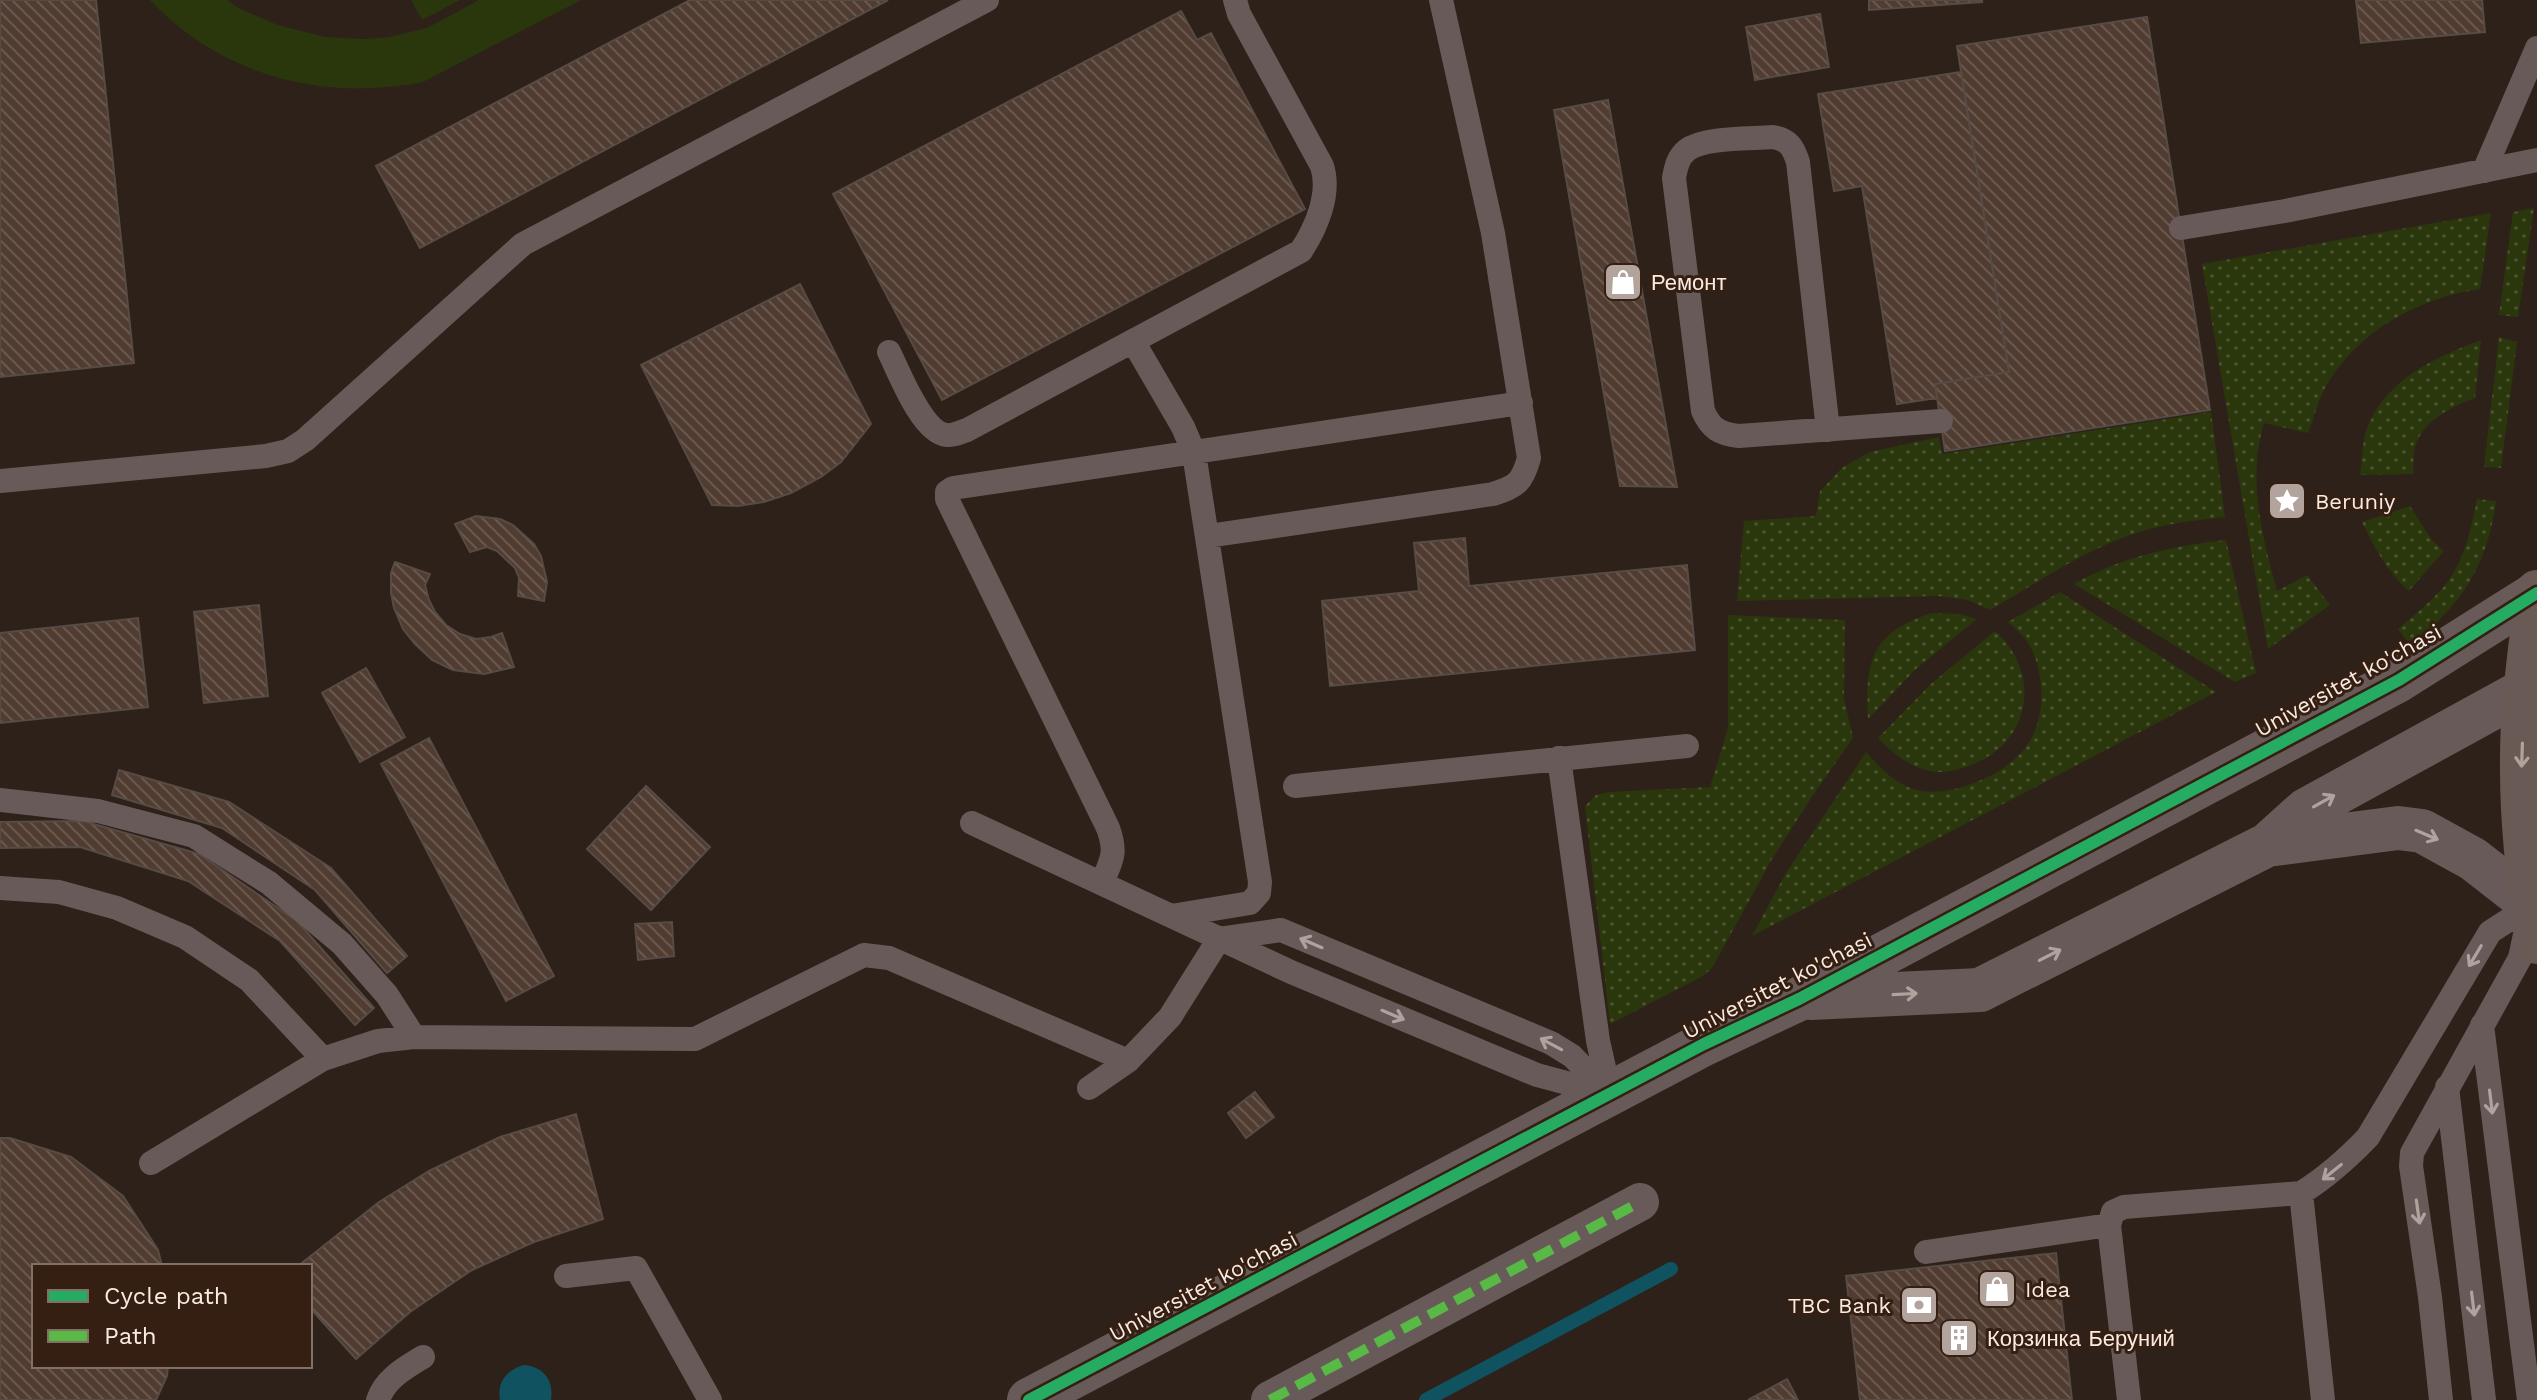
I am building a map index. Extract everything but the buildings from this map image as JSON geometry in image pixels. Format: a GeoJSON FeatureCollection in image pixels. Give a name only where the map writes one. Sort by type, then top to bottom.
{"type":"FeatureCollection","features":[{"type":"Feature","properties":{"kind":"main road"},"geometry":{"type":"LineString","coordinates":[[2534,924],[2522,771],[2537,593]]}},
{"type":"Feature","properties":{"kind":"street","name":"Universitet ko'chasi"},"geometry":{"type":"LineString","coordinates":[[1029,1400],[1704,1044],[1799,999],[2399,680],[2537,593]]}},
{"type":"Feature","properties":{"kind":"street","name":"Universitet ko'chasi"},"geometry":{"type":"LineString","coordinates":[[1799,999],[1980,990],[2267,845],[2306,810],[2531,686]]}},
{"type":"Feature","properties":{"kind":"street"},"geometry":{"type":"LineString","coordinates":[[2267,845],[2398,828],[2422,831],[2473,859],[2534,924]]}},
{"type":"Feature","properties":{"kind":"street"},"geometry":{"type":"LineString","coordinates":[[1270,1400],[1640,1202]]}},
{"type":"Feature","properties":{"kind":"lane"},"geometry":{"type":"LineString","coordinates":[[0,481],[251,458],[288,451],[305,440],[523,244],[987,0]]}},
{"type":"Feature","properties":{"kind":"lane"},"geometry":{"type":"LineString","coordinates":[[889,352],[919,411],[933,429],[948,435],[967,430],[1301,251],[1310,237],[1326,191],[1326,179],[1322,166],[1239,14],[1235,0]]}},
{"type":"Feature","properties":{"kind":"lane"},"geometry":{"type":"LineString","coordinates":[[1208,536],[1493,494],[1514,487],[1524,476],[1529,458],[1493,233],[1441,0]]}},
{"type":"Feature","properties":{"kind":"lane"},"geometry":{"type":"LineString","coordinates":[[2484,171],[2537,48]]}},
{"type":"Feature","properties":{"kind":"lane"},"geometry":{"type":"LineString","coordinates":[[1828,430],[1798,162],[1793,147],[1784,139],[1773,137],[1699,143],[1684,152],[1677,162],[1674,178],[1703,411],[1708,422],[1715,430],[1739,436],[1828,430],[1941,421]]}},
{"type":"Feature","properties":{"kind":"lane"},"geometry":{"type":"LineString","coordinates":[[2181,228],[2285,211],[2537,160]]}},
{"type":"Feature","properties":{"kind":"lane"},"geometry":{"type":"LineString","coordinates":[[1133,341],[1183,427],[1194,453],[1260,882],[1259,893],[1250,903],[1171,916]]}},
{"type":"Feature","properties":{"kind":"lane"},"geometry":{"type":"LineString","coordinates":[[1102,883],[1114,855],[1108,828],[947,499],[947,492],[953,488],[1521,403]]}},
{"type":"Feature","properties":{"kind":"lane"},"geometry":{"type":"LineString","coordinates":[[1295,786],[1687,746]]}},
{"type":"Feature","properties":{"kind":"lane"},"geometry":{"type":"LineString","coordinates":[[1559,758],[1598,1041],[1610,1094]]}},
{"type":"Feature","properties":{"kind":"lane"},"geometry":{"type":"LineString","coordinates":[[0,800],[98,811],[194,836],[269,883],[342,944],[387,995],[414,1037]]}},
{"type":"Feature","properties":{"kind":"lane"},"geometry":{"type":"LineString","coordinates":[[972,823],[1291,972],[1537,1075],[1610,1094]]}},
{"type":"Feature","properties":{"kind":"lane"},"geometry":{"type":"LineString","coordinates":[[0,888],[59,892],[117,908],[185,937],[249,980],[323,1059]]}},
{"type":"Feature","properties":{"kind":"lane"},"geometry":{"type":"LineString","coordinates":[[2441,1400],[2411,1166],[2412,1153],[2520,958],[2534,924]]}},
{"type":"Feature","properties":{"kind":"lane"},"geometry":{"type":"LineString","coordinates":[[2129,1400],[2109,1225],[2113,1212],[2124,1207],[2301,1193],[2342,1164],[2368,1137],[2490,932],[2534,924]]}},
{"type":"Feature","properties":{"kind":"lane"},"geometry":{"type":"LineString","coordinates":[[1089,1088],[1128,1061],[1170,1017],[1219,939],[1281,930],[1551,1043],[1572,1056],[1610,1094]]}},
{"type":"Feature","properties":{"kind":"lane"},"geometry":{"type":"LineString","coordinates":[[151,1163],[323,1059],[378,1041],[414,1037],[695,1039],[864,955],[889,958],[1128,1061]]}},
{"type":"Feature","properties":{"kind":"lane"},"geometry":{"type":"LineString","coordinates":[[2482,1025],[2529,1400]]}},
{"type":"Feature","properties":{"kind":"lane"},"geometry":{"type":"LineString","coordinates":[[2447,1087],[2484,1400]]}},
{"type":"Feature","properties":{"kind":"lane"},"geometry":{"type":"LineString","coordinates":[[2301,1193],[2323,1400]]}},
{"type":"Feature","properties":{"kind":"lane"},"geometry":{"type":"LineString","coordinates":[[1926,1252],[2109,1225]]}},
{"type":"Feature","properties":{"kind":"lane"},"geometry":{"type":"LineString","coordinates":[[566,1276],[636,1268],[710,1400]]}},
{"type":"Feature","properties":{"kind":"lane"},"geometry":{"type":"LineString","coordinates":[[378,1400],[396,1374],[423,1357]]}},
{"type":"Feature","properties":{"kind":"green space"},"geometry":{"type":"Polygon","coordinates":[[[150,0],[227,0],[278,25],[325,37],[364,39],[427,28],[479,0],[581,0],[423,82],[349,88],[312,85],[241,65],[178,26],[150,0]]]}},
{"type":"Feature","properties":{"kind":"green space"},"geometry":{"type":"Polygon","coordinates":[[[411,0],[460,0],[422,20],[411,0]]]}},
{"type":"Feature","properties":{"kind":"green space"},"geometry":{"type":"Polygon","coordinates":[[[2534,208],[2518,317],[2499,315],[2513,212],[2534,208]]]}},
{"type":"Feature","properties":{"kind":"green space"},"geometry":{"type":"Polygon","coordinates":[[[2491,213],[2480,289],[2457,293],[2412,309],[2372,334],[2339,366],[2326,386],[2308,433],[2264,423],[2257,466],[2258,508],[2277,591],[2307,575],[2330,605],[2268,649],[2202,264],[2491,213]]]}},
{"type":"Feature","properties":{"kind":"green space"},"geometry":{"type":"Polygon","coordinates":[[[2499,337],[2517,342],[2501,468],[2484,467],[2499,337]]]}},
{"type":"Feature","properties":{"kind":"green space"},"geometry":{"type":"Polygon","coordinates":[[[2481,340],[2475,398],[2448,410],[2424,429],[2415,447],[2413,474],[2360,475],[2366,431],[2385,398],[2429,363],[2481,340]]]}},
{"type":"Feature","properties":{"kind":"green space"},"geometry":{"type":"Polygon","coordinates":[[[2211,412],[2225,517],[2163,526],[2109,543],[1990,610],[1968,600],[1938,596],[1737,601],[1744,521],[1816,516],[1820,491],[1843,467],[1870,452],[1939,437],[1942,454],[2211,412]]]}},
{"type":"Feature","properties":{"kind":"green space"},"geometry":{"type":"Polygon","coordinates":[[[2477,499],[2496,501],[2479,564],[2458,599],[2410,645],[2398,629],[2435,596],[2455,571],[2469,536],[2477,499]]]}},
{"type":"Feature","properties":{"kind":"green space"},"geometry":{"type":"Polygon","coordinates":[[[2410,506],[2431,539],[2444,551],[2409,591],[2382,559],[2362,522],[2410,506]]]}},
{"type":"Feature","properties":{"kind":"green space"},"geometry":{"type":"Polygon","coordinates":[[[2226,540],[2256,673],[2235,682],[2074,584],[2147,554],[2226,540]]]}},
{"type":"Feature","properties":{"kind":"green space"},"geometry":{"type":"Polygon","coordinates":[[[2060,592],[2216,692],[1752,936],[1786,873],[1866,752],[1902,784],[1933,792],[1950,790],[1990,776],[2004,768],[2026,747],[2039,720],[2041,686],[2032,650],[2008,622],[2060,592]]]}},
{"type":"Feature","properties":{"kind":"green space"},"geometry":{"type":"Polygon","coordinates":[[[1932,613],[1960,614],[1977,619],[1917,668],[1868,719],[1868,680],[1876,651],[1896,629],[1932,613]]]}},
{"type":"Feature","properties":{"kind":"green space"},"geometry":{"type":"Polygon","coordinates":[[[1728,615],[1845,620],[1844,699],[1853,738],[1772,859],[1712,968],[1703,976],[1610,1024],[1585,806],[1596,795],[1609,792],[1710,787],[1728,728],[1728,615]]]}},
{"type":"Feature","properties":{"kind":"green space"},"geometry":{"type":"Polygon","coordinates":[[[1995,631],[2020,666],[2024,686],[2024,705],[2018,724],[2007,740],[1971,765],[1940,772],[1921,769],[1908,762],[1878,738],[1931,684],[1995,631]]]}},
{"type":"Feature","properties":{"kind":"water"},"geometry":{"type":"Polygon","coordinates":[[[523,1365],[536,1368],[546,1375],[551,1386],[551,1400],[500,1400],[504,1378],[523,1365]]]}},
{"type":"Feature","properties":{"kind":"waterway"},"geometry":{"type":"LineString","coordinates":[[1426,1400],[1671,1269]]}},
{"type":"Feature","properties":{"kind":"marked path"},"geometry":{"type":"LineString","coordinates":[[1270,1400],[1640,1202]]}},
{"type":"Feature","properties":{"kind":"cycle path"},"geometry":{"type":"LineString","coordinates":[[1029,1400],[1704,1044],[1799,999],[2399,680],[2537,593]]}},
{"type":"Feature","properties":{"kind":"place","name":"Ремонт"},"geometry":{"type":"Point","coordinates":[1623,282]}},
{"type":"Feature","properties":{"kind":"place","name":"Beruniy"},"geometry":{"type":"Point","coordinates":[2287,501]}},
{"type":"Feature","properties":{"kind":"place","name":"Idea"},"geometry":{"type":"Point","coordinates":[1997,1289]}},
{"type":"Feature","properties":{"kind":"place","name":"TBC Bank"},"geometry":{"type":"Point","coordinates":[1919,1305]}},
{"type":"Feature","properties":{"kind":"place","name":"Корзинка Беруний"},"geometry":{"type":"Point","coordinates":[1959,1338]}}]}
